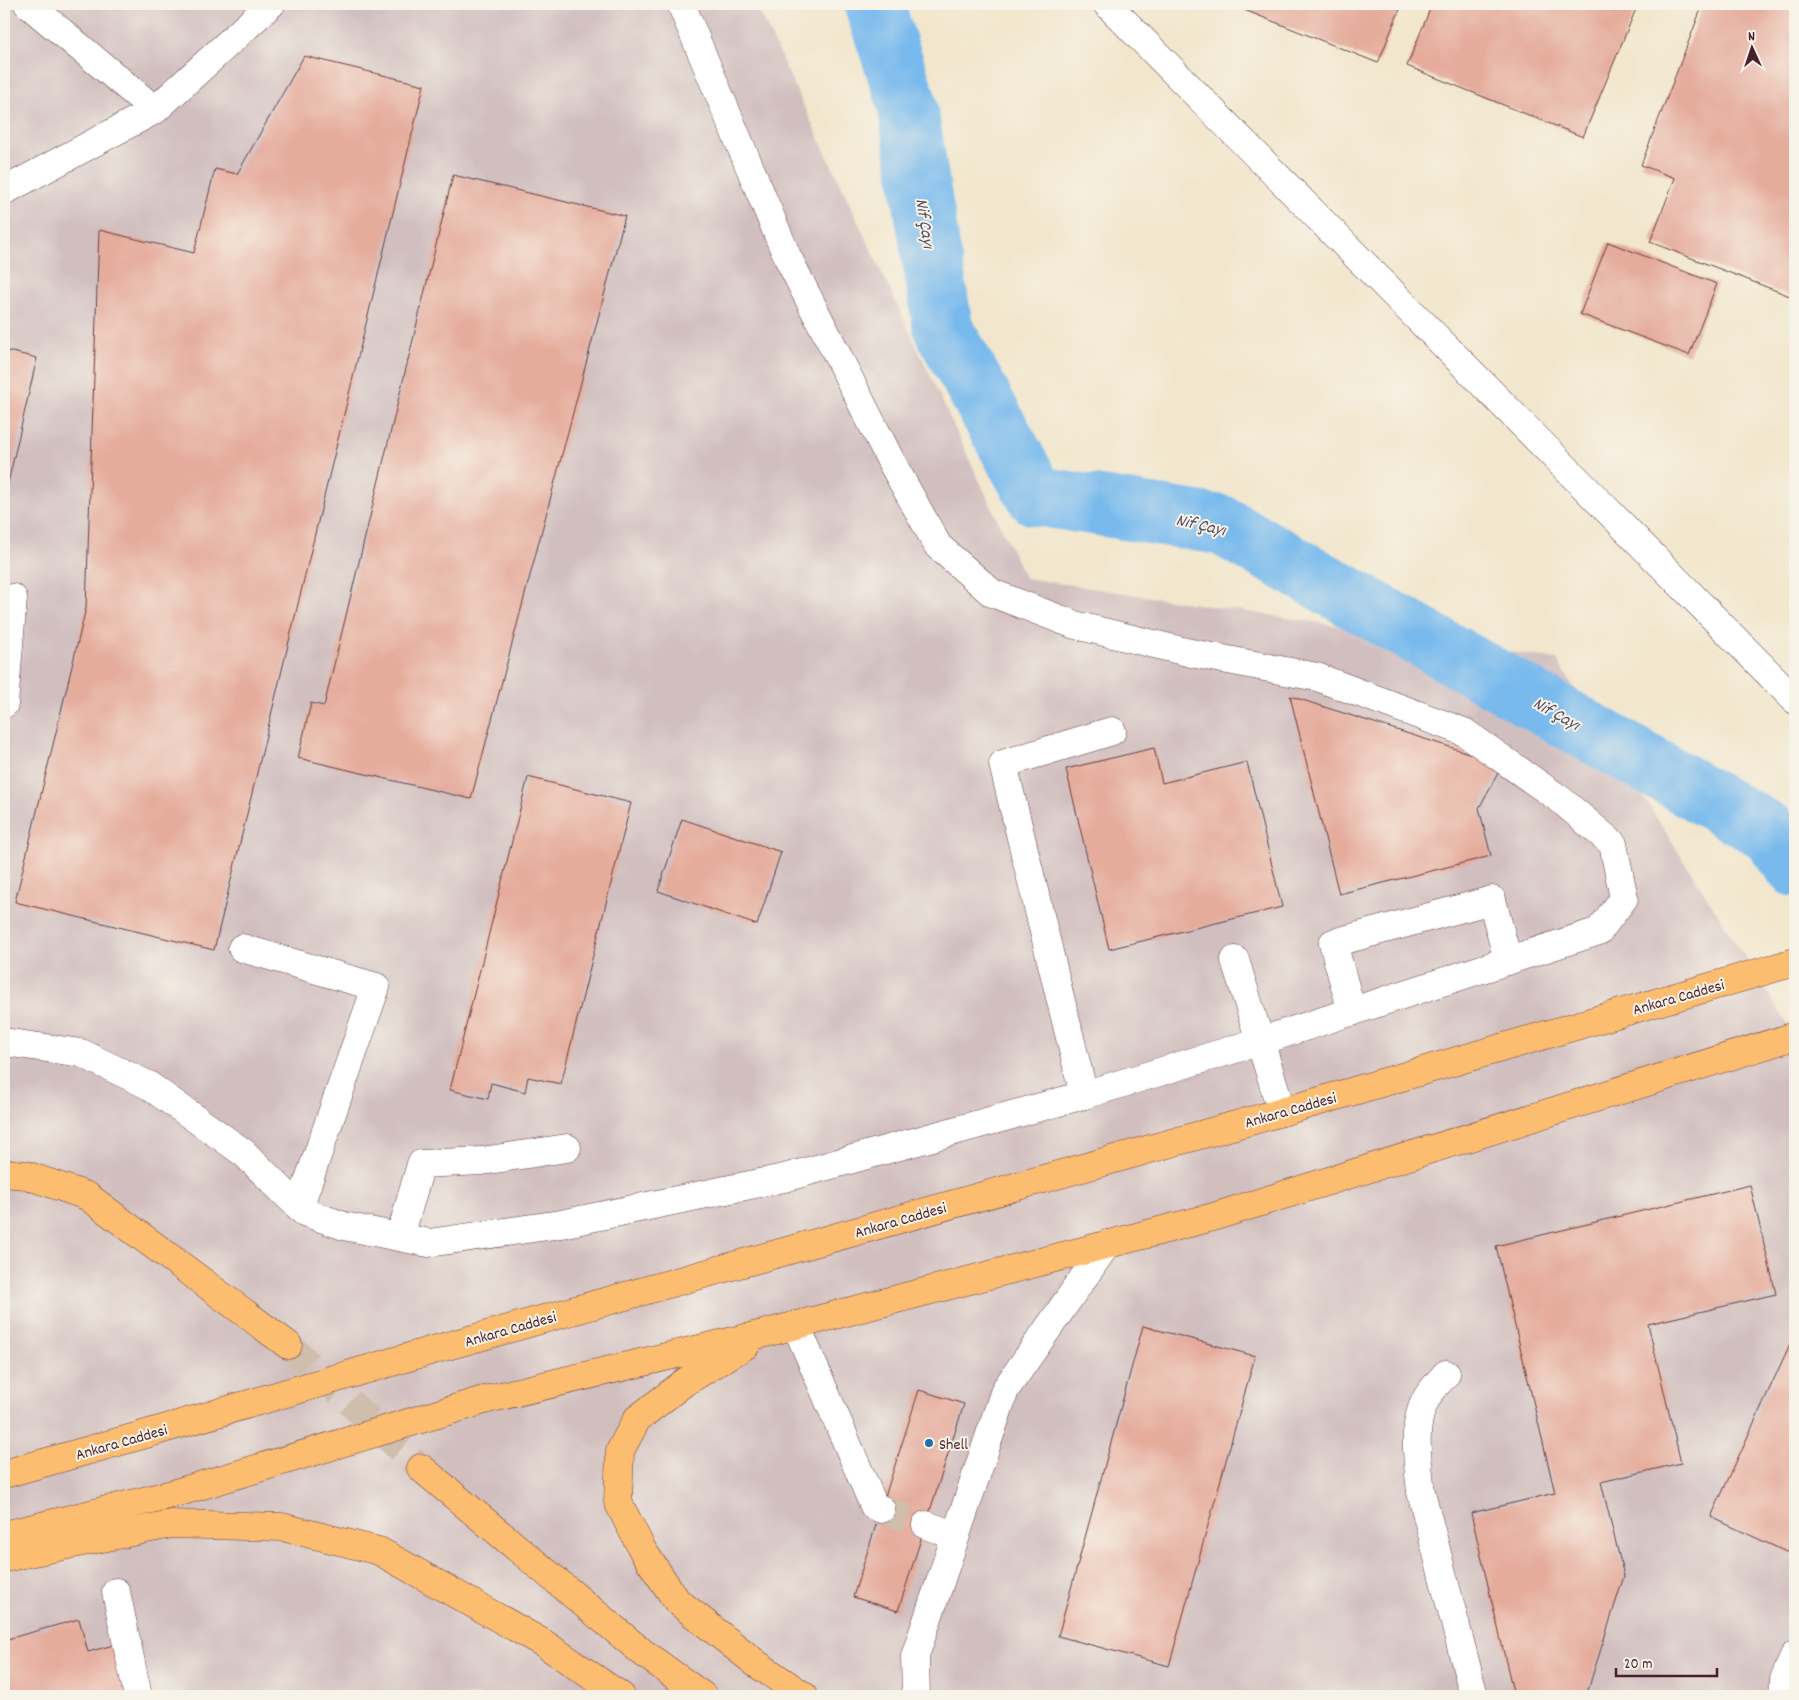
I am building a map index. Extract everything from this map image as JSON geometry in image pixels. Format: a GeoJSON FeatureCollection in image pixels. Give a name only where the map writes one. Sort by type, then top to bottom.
{"type":"FeatureCollection","features":[{"type":"Feature","properties":{"kind":"highway","name":"Ankara Caddesi"},"geometry":{"type":"LineString","coordinates":[[4,1474],[432,1350],[1282,1112],[1786,965]]}},
{"type":"Feature","properties":{"kind":"highway"},"geometry":{"type":"LineString","coordinates":[[4,1535],[176,1492],[484,1400],[766,1333],[1213,1217],[1786,1039]]}},
{"type":"Feature","properties":{"kind":"highway"},"geometry":{"type":"LineString","coordinates":[[4,1173],[26,1175],[87,1196],[288,1345]]}},
{"type":"Feature","properties":{"kind":"highway"},"geometry":{"type":"LineString","coordinates":[[766,1333],[685,1382],[637,1419],[620,1451],[618,1502],[643,1551],[677,1601],[757,1664],[804,1696]]}},
{"type":"Feature","properties":{"kind":"highway"},"geometry":{"type":"LineString","coordinates":[[4,1464],[40,1465]]}},
{"type":"Feature","properties":{"kind":"highway"},"geometry":{"type":"LineString","coordinates":[[422,1468],[642,1652],[703,1696]]}},
{"type":"Feature","properties":{"kind":"highway"},"geometry":{"type":"LineString","coordinates":[[4,1558],[171,1524],[282,1527],[379,1552],[543,1643],[621,1696]]}},
{"type":"Feature","properties":{"kind":"street"},"geometry":{"type":"LineString","coordinates":[[28,4],[155,110]]}},
{"type":"Feature","properties":{"kind":"street"},"geometry":{"type":"LineString","coordinates":[[4,191],[155,110],[271,4]]}},
{"type":"Feature","properties":{"kind":"street"},"geometry":{"type":"LineString","coordinates":[[4,1042],[82,1053],[148,1085],[244,1153],[304,1212],[344,1226],[429,1243],[560,1224],[774,1180],[1084,1095],[1261,1042],[1599,930],[1624,898],[1614,844],[1561,800],[1464,732],[1317,678],[1191,653],[1075,625],[992,593],[938,546],[892,463],[787,256],[682,4]]}},
{"type":"Feature","properties":{"kind":"street"},"geometry":{"type":"LineString","coordinates":[[1107,4],[1795,700]]}},
{"type":"Feature","properties":{"kind":"street"},"geometry":{"type":"LineString","coordinates":[[4,704],[13,598]]}},
{"type":"Feature","properties":{"kind":"street"},"geometry":{"type":"LineString","coordinates":[[1084,1095],[1003,764],[1112,732]]}},
{"type":"Feature","properties":{"kind":"street"},"geometry":{"type":"LineString","coordinates":[[1352,1012],[1332,943],[1492,900],[1508,961]]}},
{"type":"Feature","properties":{"kind":"street"},"geometry":{"type":"LineString","coordinates":[[242,948],[376,987],[299,1208]]}},
{"type":"Feature","properties":{"kind":"street"},"geometry":{"type":"LineString","coordinates":[[1235,960],[1282,1112]]}},
{"type":"Feature","properties":{"kind":"street"},"geometry":{"type":"LineString","coordinates":[[400,1237],[421,1164],[482,1162],[567,1148]]}},
{"type":"Feature","properties":{"kind":"street"},"geometry":{"type":"LineString","coordinates":[[916,1696],[915,1656],[1004,1390],[1107,1244]]}},
{"type":"Feature","properties":{"kind":"street"},"geometry":{"type":"LineString","coordinates":[[796,1325],[874,1506],[882,1509]]}},
{"type":"Feature","properties":{"kind":"street"},"geometry":{"type":"LineString","coordinates":[[1446,1374],[1426,1400],[1417,1428],[1417,1458],[1421,1492],[1474,1696]]}},
{"type":"Feature","properties":{"kind":"street"},"geometry":{"type":"LineString","coordinates":[[926,1525],[956,1536]]}},
{"type":"Feature","properties":{"kind":"street"},"geometry":{"type":"LineString","coordinates":[[116,1592],[138,1696]]}},
{"type":"Feature","properties":{"kind":"street"},"geometry":{"type":"LineString","coordinates":[[1787,1685],[1795,1654]]}},
{"type":"Feature","properties":{"kind":"shaded area"},"geometry":{"type":"Polygon","coordinates":[[[4,4],[756,4],[1025,578],[1556,659],[1795,1036],[1795,1696],[4,1696],[4,4]]]}},
{"type":"Feature","properties":{"kind":"building"},"geometry":{"type":"Polygon","coordinates":[[[1244,4],[1402,4],[1378,63],[1242,9],[1244,4]]]}},
{"type":"Feature","properties":{"kind":"building"},"geometry":{"type":"Polygon","coordinates":[[[1432,4],[1638,4],[1583,137],[1407,66],[1432,4]]]}},
{"type":"Feature","properties":{"kind":"building"},"geometry":{"type":"Polygon","coordinates":[[[1703,4],[1795,4],[1795,298],[1650,242],[1675,178],[1641,165],[1703,4]]]}},
{"type":"Feature","properties":{"kind":"building"},"geometry":{"type":"Polygon","coordinates":[[[304,56],[424,85],[214,950],[15,902],[86,608],[99,230],[194,253],[215,169],[237,174],[304,56]]]}},
{"type":"Feature","properties":{"kind":"building"},"geometry":{"type":"Polygon","coordinates":[[[453,175],[625,216],[471,799],[298,758],[311,703],[324,706],[453,175]]]}},
{"type":"Feature","properties":{"kind":"building"},"geometry":{"type":"Polygon","coordinates":[[[1608,242],[1717,284],[1689,355],[1580,314],[1608,242]]]}},
{"type":"Feature","properties":{"kind":"building"},"geometry":{"type":"Polygon","coordinates":[[[4,350],[37,358],[5,496],[4,496],[4,350]]]}},
{"type":"Feature","properties":{"kind":"building"},"geometry":{"type":"Polygon","coordinates":[[[1290,696],[1503,764],[1479,808],[1491,856],[1339,894],[1290,696]]]}},
{"type":"Feature","properties":{"kind":"building"},"geometry":{"type":"Polygon","coordinates":[[[1154,748],[1162,783],[1247,762],[1282,907],[1109,949],[1066,769],[1154,748]]]}},
{"type":"Feature","properties":{"kind":"building"},"geometry":{"type":"Polygon","coordinates":[[[528,777],[631,803],[561,1084],[528,1077],[525,1092],[491,1083],[488,1099],[450,1090],[528,777]]]}},
{"type":"Feature","properties":{"kind":"building"},"geometry":{"type":"Polygon","coordinates":[[[682,819],[781,852],[757,925],[658,891],[682,819]]]}},
{"type":"Feature","properties":{"kind":"building"},"geometry":{"type":"Polygon","coordinates":[[[1750,1185],[1776,1294],[1648,1324],[1681,1463],[1601,1482],[1624,1576],[1586,1696],[1514,1696],[1471,1513],[1555,1493],[1496,1246],[1750,1185]]]}},
{"type":"Feature","properties":{"kind":"building"},"geometry":{"type":"Polygon","coordinates":[[[1143,1326],[1255,1356],[1169,1666],[1058,1636],[1143,1326]]]}},
{"type":"Feature","properties":{"kind":"building"},"geometry":{"type":"Polygon","coordinates":[[[1795,1333],[1795,1556],[1711,1517],[1795,1333]]]}},
{"type":"Feature","properties":{"kind":"building"},"geometry":{"type":"Polygon","coordinates":[[[919,1390],[964,1404],[898,1611],[853,1597],[919,1390]]]}},
{"type":"Feature","properties":{"kind":"building"},"geometry":{"type":"Polygon","coordinates":[[[79,1619],[88,1652],[117,1644],[129,1696],[4,1696],[4,1640],[79,1619]]]}},
{"type":"Feature","properties":{"kind":"waterway","name":"Nif Çayı"},"geometry":{"type":"LineString","coordinates":[[874,4],[907,103],[943,328],[1036,496],[1221,525],[1769,832],[1795,867]]}},
{"type":"Feature","properties":{"kind":"tunnel"},"geometry":{"type":"LineString","coordinates":[[288,1345],[421,1468]]}},
{"type":"Feature","properties":{"kind":"tunnel"},"geometry":{"type":"LineString","coordinates":[[881,1509],[926,1525]]}},
{"type":"Feature","properties":{"kind":"place","name":"Shell"},"geometry":{"type":"Point","coordinates":[929,1443]}}]}
